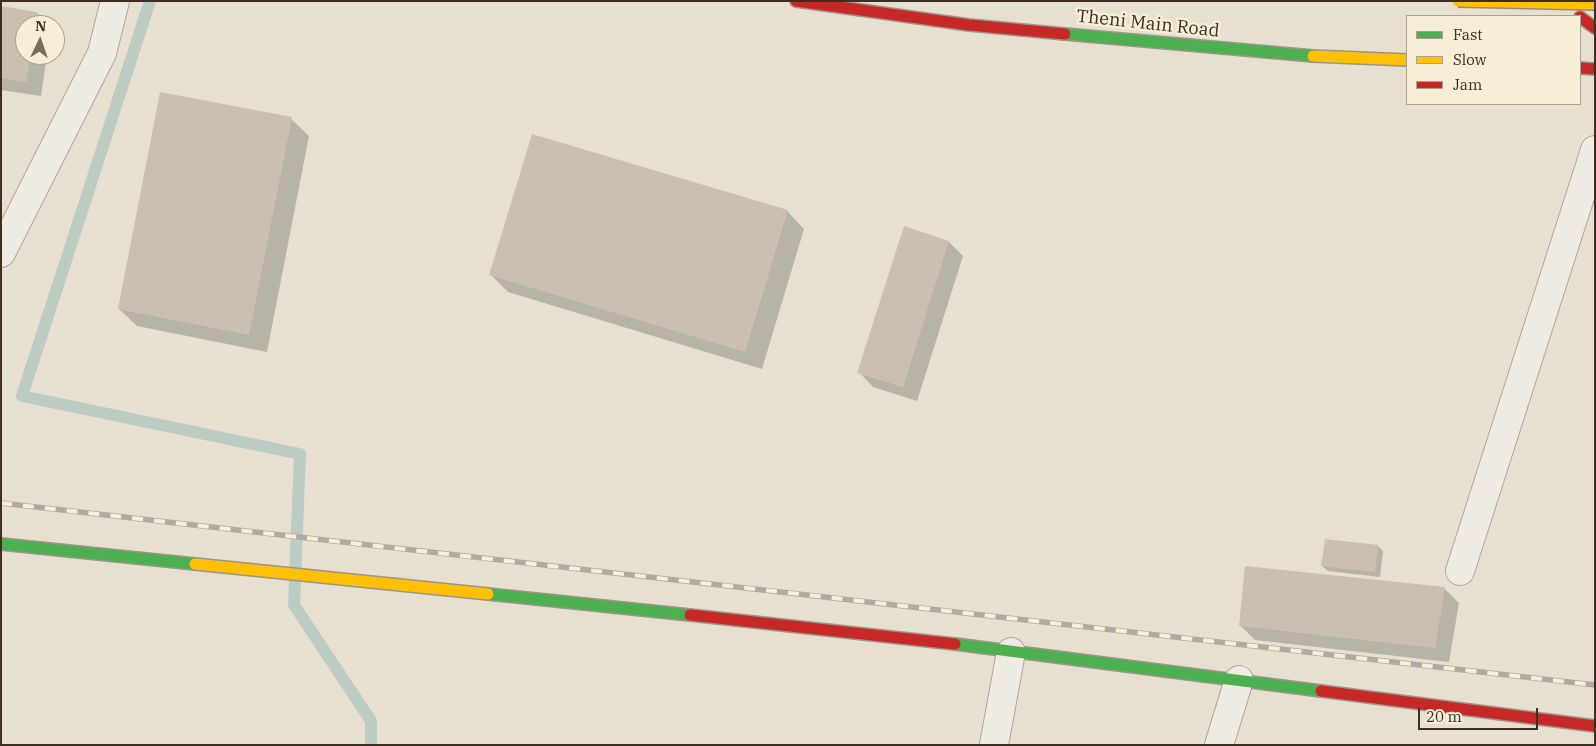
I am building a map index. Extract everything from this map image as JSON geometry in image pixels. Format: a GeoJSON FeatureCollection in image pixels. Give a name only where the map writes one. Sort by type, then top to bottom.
{"type":"FeatureCollection","features":[{"type":"Feature","properties":{"kind":"main road","name":"Theni Main Road"},"geometry":{"type":"LineString","coordinates":[[796,1],[979,26],[1287,55],[1406,60]]}},
{"type":"Feature","properties":{"kind":"main road"},"geometry":{"type":"LineString","coordinates":[[1458,1],[1595,4]]}},
{"type":"Feature","properties":{"kind":"main road"},"geometry":{"type":"LineString","coordinates":[[1563,1],[1578,15]]}},
{"type":"Feature","properties":{"kind":"main road"},"geometry":{"type":"LineString","coordinates":[[1581,18],[1591,29]]}},
{"type":"Feature","properties":{"kind":"main road"},"geometry":{"type":"LineString","coordinates":[[1581,68],[1595,69]]}},
{"type":"Feature","properties":{"kind":"main road"},"geometry":{"type":"LineString","coordinates":[[1,544],[904,637],[1595,726]]}},
{"type":"Feature","properties":{"kind":"street"},"geometry":{"type":"LineString","coordinates":[[1,253],[102,53],[115,1]]}},
{"type":"Feature","properties":{"kind":"street"},"geometry":{"type":"LineString","coordinates":[[1460,571],[1595,150]]}},
{"type":"Feature","properties":{"kind":"street"},"geometry":{"type":"LineString","coordinates":[[994,745],[1011,652]]}},
{"type":"Feature","properties":{"kind":"street"},"geometry":{"type":"LineString","coordinates":[[1219,745],[1239,680]]}},
{"type":"Feature","properties":{"kind":"building"},"geometry":{"type":"Polygon","coordinates":[[[1,6],[37,12],[37,15],[15,15],[15,65],[29,65],[26,82],[1,78],[1,6]]]}},
{"type":"Feature","properties":{"kind":"building"},"geometry":{"type":"Polygon","coordinates":[[[160,92],[292,117],[249,335],[118,309],[160,92]]]}},
{"type":"Feature","properties":{"kind":"building"},"geometry":{"type":"Polygon","coordinates":[[[532,134],[788,210],[745,352],[489,275],[532,134]]]}},
{"type":"Feature","properties":{"kind":"building"},"geometry":{"type":"Polygon","coordinates":[[[904,226],[949,241],[903,387],[857,373],[904,226]]]}},
{"type":"Feature","properties":{"kind":"building"},"geometry":{"type":"Polygon","coordinates":[[[1325,539],[1378,545],[1375,572],[1321,566],[1325,539]]]}},
{"type":"Feature","properties":{"kind":"building"},"geometry":{"type":"Polygon","coordinates":[[[1245,566],[1445,587],[1435,648],[1239,626],[1245,566]]]}},
{"type":"Feature","properties":{"kind":"waterway"},"geometry":{"type":"LineString","coordinates":[[150,1],[22,396],[300,454],[294,605],[371,721],[371,745]]}},
{"type":"Feature","properties":{"kind":"railway"},"geometry":{"type":"LineString","coordinates":[[1,503],[1595,685]]}},
{"type":"Feature","properties":{"kind":"traffic: fast"},"geometry":{"type":"LineString","coordinates":[[1065,34],[1313,56]]}},
{"type":"Feature","properties":{"kind":"traffic: fast"},"geometry":{"type":"LineString","coordinates":[[1,544],[195,564]]}},
{"type":"Feature","properties":{"kind":"traffic: fast"},"geometry":{"type":"LineString","coordinates":[[488,594],[690,615]]}},
{"type":"Feature","properties":{"kind":"traffic: fast"},"geometry":{"type":"LineString","coordinates":[[955,644],[1321,691]]}},
{"type":"Feature","properties":{"kind":"traffic: slow"},"geometry":{"type":"LineString","coordinates":[[1458,1],[1595,4]]}},
{"type":"Feature","properties":{"kind":"traffic: slow"},"geometry":{"type":"LineString","coordinates":[[1313,56],[1406,60]]}},
{"type":"Feature","properties":{"kind":"traffic: slow"},"geometry":{"type":"LineString","coordinates":[[195,564],[488,594]]}},
{"type":"Feature","properties":{"kind":"traffic: jam"},"geometry":{"type":"LineString","coordinates":[[796,1],[969,25],[1065,34]]}},
{"type":"Feature","properties":{"kind":"traffic: jam"},"geometry":{"type":"LineString","coordinates":[[1581,18],[1595,28]]}},
{"type":"Feature","properties":{"kind":"traffic: jam"},"geometry":{"type":"LineString","coordinates":[[1581,68],[1595,69]]}},
{"type":"Feature","properties":{"kind":"traffic: jam"},"geometry":{"type":"LineString","coordinates":[[690,615],[955,644]]}},
{"type":"Feature","properties":{"kind":"traffic: jam"},"geometry":{"type":"LineString","coordinates":[[1321,691],[1595,726]]}}]}
